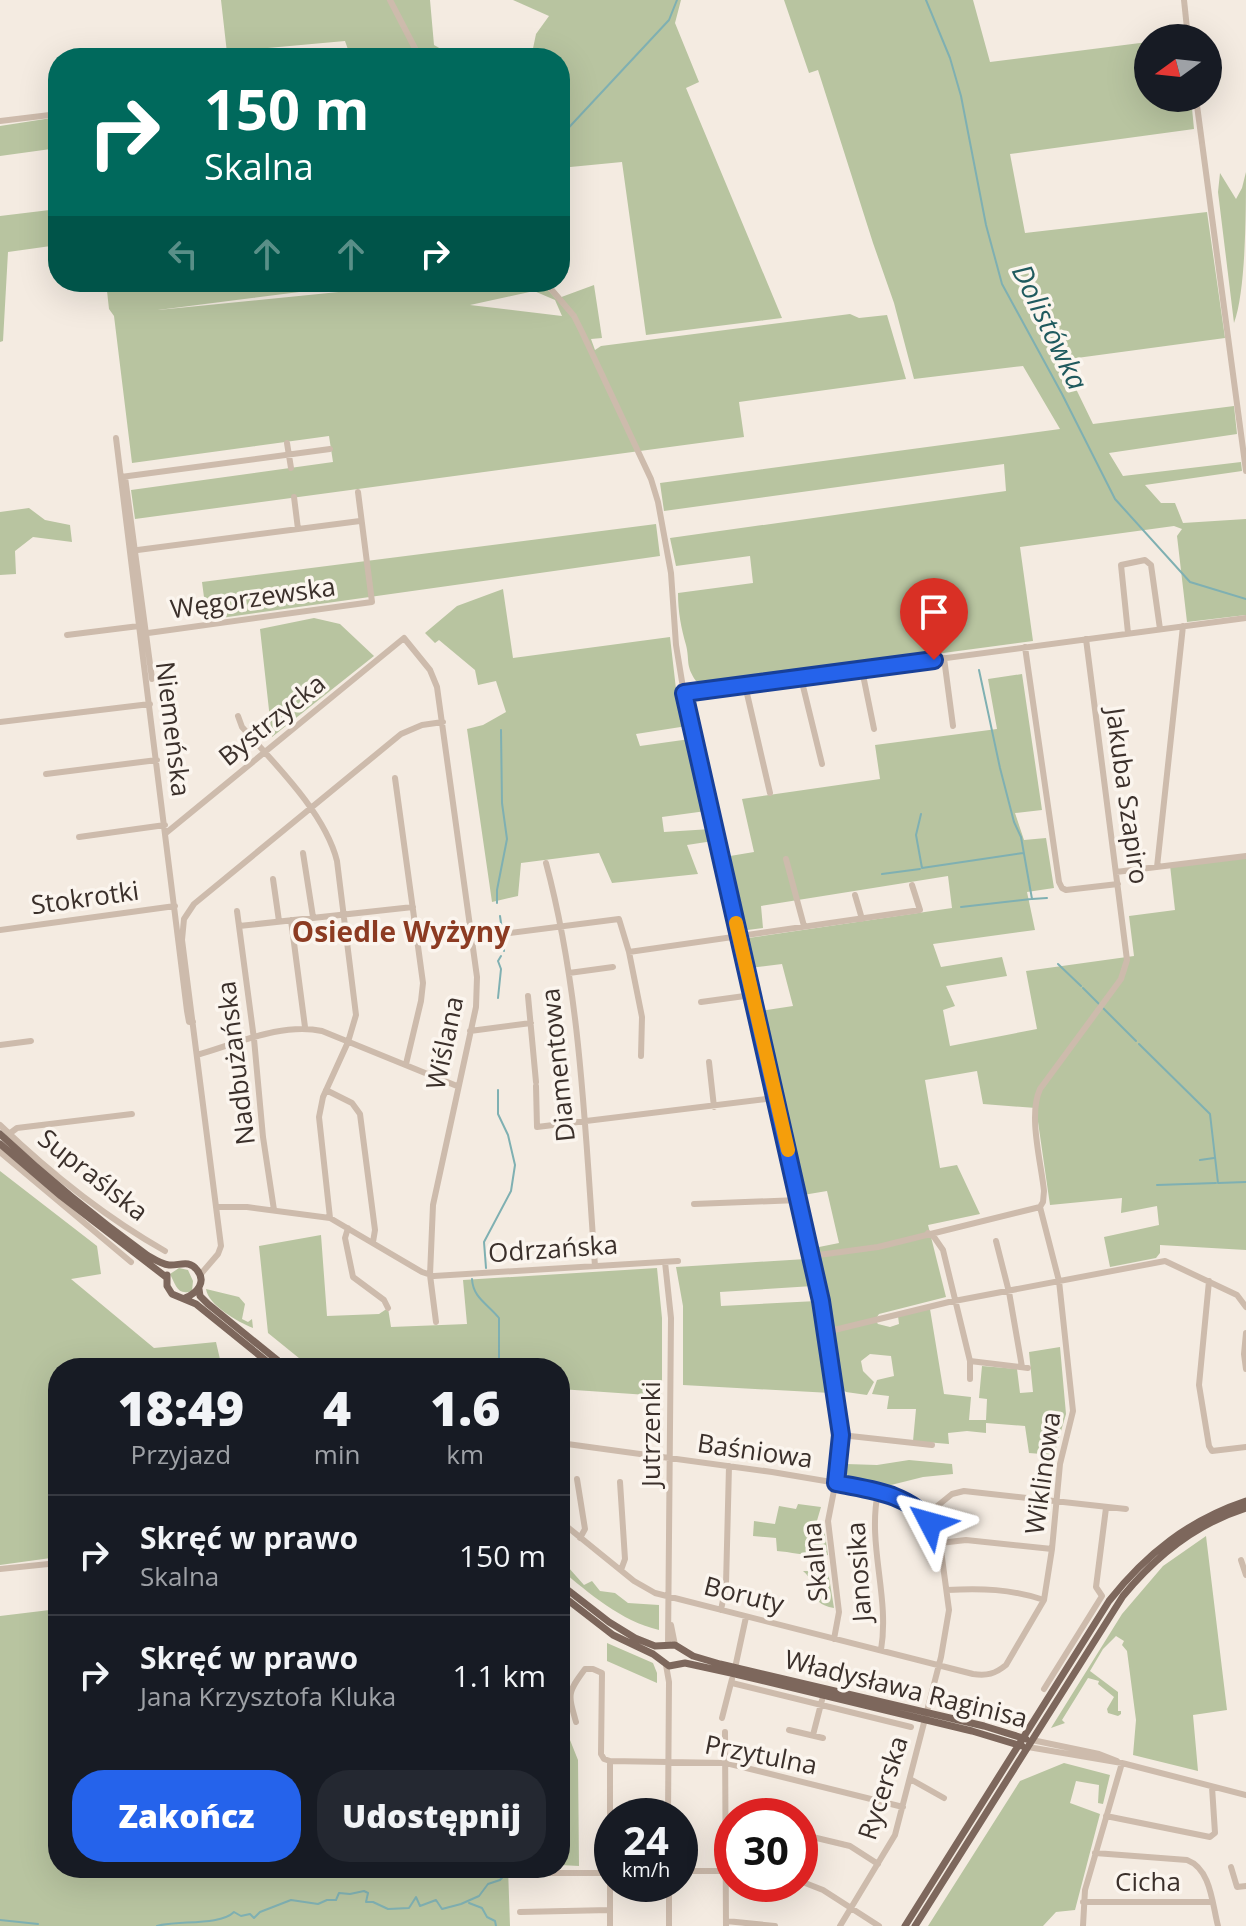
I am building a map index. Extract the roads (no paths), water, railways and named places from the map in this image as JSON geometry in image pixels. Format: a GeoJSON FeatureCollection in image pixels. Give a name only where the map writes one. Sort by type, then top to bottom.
{"type":"FeatureCollection","features":[{"type":"Feature","properties":{"kind":"main road"},"geometry":{"type":"LineString","coordinates":[[4,1134],[153,1259],[193,1266],[200,1275],[202,1298],[275,1358]]}},
{"type":"Feature","properties":{"kind":"main road"},"geometry":{"type":"LineString","coordinates":[[0,1144],[61,1196],[166,1277]]}},
{"type":"Feature","properties":{"kind":"main road"},"geometry":{"type":"LineString","coordinates":[[174,1265],[166,1277],[172,1294],[185,1298],[263,1358]]}},
{"type":"Feature","properties":{"kind":"main road"},"geometry":{"type":"LineString","coordinates":[[185,1298],[199,1289]]}},
{"type":"Feature","properties":{"kind":"main road"},"geometry":{"type":"LineString","coordinates":[[915,1926],[1025,1743],[1051,1693],[1109,1601],[1141,1563],[1198,1521],[1246,1501]]}},
{"type":"Feature","properties":{"kind":"main road"},"geometry":{"type":"LineString","coordinates":[[1051,1693],[1123,1596],[1149,1567],[1186,1536],[1216,1519],[1246,1508]]}},
{"type":"Feature","properties":{"kind":"main road","name":"Władysława Raginisa"},"geometry":{"type":"LineString","coordinates":[[570,1591],[626,1633],[655,1646],[672,1646],[822,1700],[887,1708]]}},
{"type":"Feature","properties":{"kind":"main road","name":"Władysława Raginisa"},"geometry":{"type":"LineString","coordinates":[[570,1602],[606,1631],[670,1663],[733,1670],[1025,1743]]}},
{"type":"Feature","properties":{"kind":"main road"},"geometry":{"type":"LineString","coordinates":[[672,1646],[682,1657],[670,1663],[661,1651],[672,1646]]}},
{"type":"Feature","properties":{"kind":"main road"},"geometry":{"type":"LineString","coordinates":[[905,1926],[1025,1743]]}},
{"type":"Feature","properties":{"kind":"street"},"geometry":{"type":"LineString","coordinates":[[390,0],[415,48]]}},
{"type":"Feature","properties":{"kind":"street"},"geometry":{"type":"LineString","coordinates":[[1184,0],[1187,24]]}},
{"type":"Feature","properties":{"kind":"street"},"geometry":{"type":"LineString","coordinates":[[1198,112],[1246,471]]}},
{"type":"Feature","properties":{"kind":"street"},"geometry":{"type":"LineString","coordinates":[[0,121],[48,115]]}},
{"type":"Feature","properties":{"kind":"street","name":"Skalna"},"geometry":{"type":"LineString","coordinates":[[554,292],[574,316],[582,332],[651,479],[658,502],[671,573],[676,645],[684,693],[826,1332],[841,1435],[828,1521],[839,1612],[834,1639]]}},
{"type":"Feature","properties":{"kind":"street","name":"Niemeńska"},"geometry":{"type":"LineString","coordinates":[[116,438],[187,1011],[189,1022],[193,1022]]}},
{"type":"Feature","properties":{"kind":"street"},"geometry":{"type":"LineString","coordinates":[[287,443],[291,468]]}},
{"type":"Feature","properties":{"kind":"street"},"geometry":{"type":"LineString","coordinates":[[123,477],[330,449]]}},
{"type":"Feature","properties":{"kind":"street"},"geometry":{"type":"LineString","coordinates":[[132,550],[360,521],[358,492]]}},
{"type":"Feature","properties":{"kind":"street"},"geometry":{"type":"LineString","coordinates":[[294,497],[298,529]]}},
{"type":"Feature","properties":{"kind":"street","name":"Węgorzewska"},"geometry":{"type":"LineString","coordinates":[[67,635],[142,631],[372,602],[360,521]]}},
{"type":"Feature","properties":{"kind":"street"},"geometry":{"type":"LineString","coordinates":[[1128,633],[1121,565],[1145,560],[1151,565],[1160,629]]}},
{"type":"Feature","properties":{"kind":"street"},"geometry":{"type":"LineString","coordinates":[[684,693],[1246,618]]}},
{"type":"Feature","properties":{"kind":"street"},"geometry":{"type":"LineString","coordinates":[[1157,867],[1183,626]]}},
{"type":"Feature","properties":{"kind":"street"},"geometry":{"type":"LineString","coordinates":[[142,631],[152,679]]}},
{"type":"Feature","properties":{"kind":"street","name":"Wiślana"},"geometry":{"type":"LineString","coordinates":[[404,638],[433,674],[443,722],[477,996],[436,1184],[430,1275]]}},
{"type":"Feature","properties":{"kind":"street","name":"Bystrzycka"},"geometry":{"type":"LineString","coordinates":[[166,829],[265,753],[404,638]]}},
{"type":"Feature","properties":{"kind":"street","name":"Jakuba Szapiro"},"geometry":{"type":"LineString","coordinates":[[1086,639],[1127,960]]}},
{"type":"Feature","properties":{"kind":"street"},"geometry":{"type":"LineString","coordinates":[[1025,647],[1048,814],[1062,888],[1118,884]]}},
{"type":"Feature","properties":{"kind":"street"},"geometry":{"type":"LineString","coordinates":[[944,658],[953,726]]}},
{"type":"Feature","properties":{"kind":"street"},"geometry":{"type":"LineString","coordinates":[[862,670],[874,729]]}},
{"type":"Feature","properties":{"kind":"street"},"geometry":{"type":"LineString","coordinates":[[801,678],[822,764]]}},
{"type":"Feature","properties":{"kind":"street"},"geometry":{"type":"LineString","coordinates":[[745,685],[770,793]]}},
{"type":"Feature","properties":{"kind":"street"},"geometry":{"type":"LineString","coordinates":[[0,722],[150,704]]}},
{"type":"Feature","properties":{"kind":"street"},"geometry":{"type":"LineString","coordinates":[[238,716],[242,727],[310,808],[334,851],[356,1015],[348,1042],[326,1090],[319,1117],[330,1218]]}},
{"type":"Feature","properties":{"kind":"street","name":"Niemeńska"},"geometry":{"type":"LineString","coordinates":[[217,1255],[221,1246],[182,940],[186,914],[401,734],[422,725],[443,722]]}},
{"type":"Feature","properties":{"kind":"street"},"geometry":{"type":"LineString","coordinates":[[46,774],[157,760]]}},
{"type":"Feature","properties":{"kind":"street"},"geometry":{"type":"LineString","coordinates":[[395,778],[423,983],[406,1064]]}},
{"type":"Feature","properties":{"kind":"street"},"geometry":{"type":"LineString","coordinates":[[79,837],[166,829]]}},
{"type":"Feature","properties":{"kind":"street"},"geometry":{"type":"LineString","coordinates":[[303,853],[313,917]]}},
{"type":"Feature","properties":{"kind":"street"},"geometry":{"type":"LineString","coordinates":[[1116,872],[1246,856]]}},
{"type":"Feature","properties":{"kind":"street"},"geometry":{"type":"LineString","coordinates":[[786,859],[804,926]]}},
{"type":"Feature","properties":{"kind":"street","name":"Diamentowa"},"geometry":{"type":"LineString","coordinates":[[546,863],[562,926],[569,973],[585,1122],[595,1266]]}},
{"type":"Feature","properties":{"kind":"street"},"geometry":{"type":"LineString","coordinates":[[273,879],[279,921]]}},
{"type":"Feature","properties":{"kind":"street"},"geometry":{"type":"LineString","coordinates":[[629,952],[920,910],[912,885]]}},
{"type":"Feature","properties":{"kind":"street"},"geometry":{"type":"LineString","coordinates":[[855,895],[862,919]]}},
{"type":"Feature","properties":{"kind":"street","name":"Stokrotki"},"geometry":{"type":"LineString","coordinates":[[0,930],[175,906]]}},
{"type":"Feature","properties":{"kind":"street"},"geometry":{"type":"LineString","coordinates":[[239,926],[413,907]]}},
{"type":"Feature","properties":{"kind":"street","name":"Nadbużańska"},"geometry":{"type":"LineString","coordinates":[[237,911],[274,1210]]}},
{"type":"Feature","properties":{"kind":"street"},"geometry":{"type":"LineString","coordinates":[[472,938],[615,918],[621,922],[642,1017],[641,1056]]}},
{"type":"Feature","properties":{"kind":"street"},"geometry":{"type":"LineString","coordinates":[[291,920],[305,1027]]}},
{"type":"Feature","properties":{"kind":"street","name":"Wiklinowa"},"geometry":{"type":"LineString","coordinates":[[940,1666],[982,1676],[998,1671],[1006,1665],[1044,1600],[1060,1464],[1072,1422],[1073,1401],[1059,1281],[1040,1207],[1044,1191],[1035,1099],[1121,979],[1127,960]]}},
{"type":"Feature","properties":{"kind":"street"},"geometry":{"type":"LineString","coordinates":[[569,973],[613,967]]}},
{"type":"Feature","properties":{"kind":"street"},"geometry":{"type":"LineString","coordinates":[[701,1002],[752,995]]}},
{"type":"Feature","properties":{"kind":"street"},"geometry":{"type":"LineString","coordinates":[[528,996],[537,1127],[775,1098]]}},
{"type":"Feature","properties":{"kind":"street"},"geometry":{"type":"LineString","coordinates":[[470,1031],[531,1023]]}},
{"type":"Feature","properties":{"kind":"street"},"geometry":{"type":"LineString","coordinates":[[197,1055],[305,1027],[457,1086]]}},
{"type":"Feature","properties":{"kind":"street"},"geometry":{"type":"LineString","coordinates":[[0,1045],[31,1041]]}},
{"type":"Feature","properties":{"kind":"street"},"geometry":{"type":"LineString","coordinates":[[709,1062],[714,1107]]}},
{"type":"Feature","properties":{"kind":"street"},"geometry":{"type":"LineString","coordinates":[[326,1090],[352,1103],[360,1114],[375,1230],[373,1242]]}},
{"type":"Feature","properties":{"kind":"street"},"geometry":{"type":"LineString","coordinates":[[4,1134],[17,1128],[132,1114]]}},
{"type":"Feature","properties":{"kind":"street","name":"Supraślska"},"geometry":{"type":"LineString","coordinates":[[0,1125],[4,1134],[87,1200],[146,1242],[165,1251]]}},
{"type":"Feature","properties":{"kind":"street","name":"Supraślska"},"geometry":{"type":"LineString","coordinates":[[0,1152],[131,1262]]}},
{"type":"Feature","properties":{"kind":"street"},"geometry":{"type":"LineString","coordinates":[[694,1204],[799,1200]]}},
{"type":"Feature","properties":{"kind":"street"},"geometry":{"type":"LineString","coordinates":[[216,1207],[236,1206],[330,1218],[430,1275],[436,1322]]}},
{"type":"Feature","properties":{"kind":"street"},"geometry":{"type":"LineString","coordinates":[[811,1256],[878,1247],[1040,1207]]}},
{"type":"Feature","properties":{"kind":"street"},"geometry":{"type":"LineString","coordinates":[[348,1228],[345,1238],[353,1277],[384,1300],[388,1308]]}},
{"type":"Feature","properties":{"kind":"street"},"geometry":{"type":"LineString","coordinates":[[928,1233],[943,1247],[970,1361],[970,1379]]}},
{"type":"Feature","properties":{"kind":"street"},"geometry":{"type":"LineString","coordinates":[[970,1361],[1025,1368],[996,1241]]}},
{"type":"Feature","properties":{"kind":"street"},"geometry":{"type":"LineString","coordinates":[[193,1266],[217,1255]]}},
{"type":"Feature","properties":{"kind":"street"},"geometry":{"type":"LineString","coordinates":[[200,1275],[217,1255]]}},
{"type":"Feature","properties":{"kind":"street","name":"Odrzańska"},"geometry":{"type":"LineString","coordinates":[[430,1275],[678,1261]]}},
{"type":"Feature","properties":{"kind":"street"},"geometry":{"type":"LineString","coordinates":[[826,1332],[949,1302],[1165,1261],[1237,1295],[1246,1307]]}},
{"type":"Feature","properties":{"kind":"street","name":"Jutrzenki"},"geometry":{"type":"LineString","coordinates":[[665,1262],[671,1318],[668,1607],[672,1646]]}},
{"type":"Feature","properties":{"kind":"street"},"geometry":{"type":"LineString","coordinates":[[1209,1281],[1199,1385],[1209,1446],[1212,1451],[1218,1452],[1246,1447]]}},
{"type":"Feature","properties":{"kind":"street"},"geometry":{"type":"LineString","coordinates":[[1246,1333],[1246,1369]]}},
{"type":"Feature","properties":{"kind":"street"},"geometry":{"type":"LineString","coordinates":[[841,1435],[932,1445]]}},
{"type":"Feature","properties":{"kind":"street","name":"Baśniowa"},"geometry":{"type":"LineString","coordinates":[[570,1444],[836,1483],[900,1498],[925,1516],[940,1543],[947,1590],[947,1631],[926,1717]]}},
{"type":"Feature","properties":{"kind":"street"},"geometry":{"type":"LineString","coordinates":[[721,1610],[726,1585],[729,1466]]}},
{"type":"Feature","properties":{"kind":"street"},"geometry":{"type":"LineString","coordinates":[[577,1479],[585,1529],[580,1538]]}},
{"type":"Feature","properties":{"kind":"street"},"geometry":{"type":"LineString","coordinates":[[620,1482],[625,1559],[621,1570]]}},
{"type":"Feature","properties":{"kind":"street","name":"Janosika"},"geometry":{"type":"LineString","coordinates":[[878,1492],[873,1527],[885,1614],[881,1650]]}},
{"type":"Feature","properties":{"kind":"street"},"geometry":{"type":"LineString","coordinates":[[925,1516],[959,1492],[1126,1509]]}},
{"type":"Feature","properties":{"kind":"street"},"geometry":{"type":"LineString","coordinates":[[1051,1693],[1102,1596],[1096,1587],[1106,1508]]}},
{"type":"Feature","properties":{"kind":"street","name":"Boruty"},"geometry":{"type":"LineString","coordinates":[[570,1530],[646,1589],[940,1666]]}},
{"type":"Feature","properties":{"kind":"street"},"geometry":{"type":"LineString","coordinates":[[940,1543],[966,1540],[1052,1549]]}},
{"type":"Feature","properties":{"kind":"street"},"geometry":{"type":"LineString","coordinates":[[1241,1560],[1246,1575]]}},
{"type":"Feature","properties":{"kind":"street"},"geometry":{"type":"LineString","coordinates":[[0,1569],[48,1564]]}},
{"type":"Feature","properties":{"kind":"street"},"geometry":{"type":"LineString","coordinates":[[947,1590],[1005,1590],[1044,1600]]}},
{"type":"Feature","properties":{"kind":"street"},"geometry":{"type":"LineString","coordinates":[[722,1718],[746,1617]]}},
{"type":"Feature","properties":{"kind":"street"},"geometry":{"type":"LineString","coordinates":[[668,1798],[670,1663]]}},
{"type":"Feature","properties":{"kind":"street"},"geometry":{"type":"LineString","coordinates":[[570,1689],[585,1669],[602,1673],[601,1754],[610,1761],[611,1798]]}},
{"type":"Feature","properties":{"kind":"street"},"geometry":{"type":"LineString","coordinates":[[732,1683],[822,1700],[911,1727]]}},
{"type":"Feature","properties":{"kind":"street"},"geometry":{"type":"LineString","coordinates":[[813,1735],[822,1700]]}},
{"type":"Feature","properties":{"kind":"street"},"geometry":{"type":"LineString","coordinates":[[570,1702],[576,1722]]}},
{"type":"Feature","properties":{"kind":"street","name":"Rycerska"},"geometry":{"type":"LineString","coordinates":[[840,1926],[895,1835],[926,1717]]}},
{"type":"Feature","properties":{"kind":"street"},"geometry":{"type":"LineString","coordinates":[[789,1730],[823,1738]]}},
{"type":"Feature","properties":{"kind":"street"},"geometry":{"type":"LineString","coordinates":[[725,1732],[728,1798]]}},
{"type":"Feature","properties":{"kind":"street","name":"Władysława Raginisa"},"geometry":{"type":"LineString","coordinates":[[1025,1743],[1122,1763],[1246,1795]]}},
{"type":"Feature","properties":{"kind":"street","name":"Przytulna"},"geometry":{"type":"LineString","coordinates":[[610,1761],[726,1763],[903,1807]]}},
{"type":"Feature","properties":{"kind":"street"},"geometry":{"type":"LineString","coordinates":[[1083,1926],[1083,1902],[1122,1763]]}},
{"type":"Feature","properties":{"kind":"street"},"geometry":{"type":"LineString","coordinates":[[910,1779],[944,1798]]}},
{"type":"Feature","properties":{"kind":"street"},"geometry":{"type":"LineString","coordinates":[[1106,1816],[1210,1837],[1215,1833],[1212,1787]]}},
{"type":"Feature","properties":{"kind":"street"},"geometry":{"type":"LineString","coordinates":[[818,1838],[850,1846],[878,1864]]}},
{"type":"Feature","properties":{"kind":"street"},"geometry":{"type":"LineString","coordinates":[[1095,1853],[1196,1863],[1204,1871],[1218,1926]]}},
{"type":"Feature","properties":{"kind":"street"},"geometry":{"type":"LineString","coordinates":[[1231,1867],[1237,1887],[1246,1886]]}},
{"type":"Feature","properties":{"kind":"street"},"geometry":{"type":"LineString","coordinates":[[570,1873],[594,1873]]}},
{"type":"Feature","properties":{"kind":"street"},"geometry":{"type":"LineString","coordinates":[[818,1890],[852,1907],[879,1926]]}},
{"type":"Feature","properties":{"kind":"street"},"geometry":{"type":"LineString","coordinates":[[610,1902],[610,1926]]}},
{"type":"Feature","properties":{"kind":"street"},"geometry":{"type":"LineString","coordinates":[[669,1902],[669,1926]]}},
{"type":"Feature","properties":{"kind":"street"},"geometry":{"type":"LineString","coordinates":[[727,1902],[726,1924],[775,1926]]}},
{"type":"Feature","properties":{"kind":"street","name":"Cicha"},"geometry":{"type":"LineString","coordinates":[[1083,1902],[1212,1902]]}},
{"type":"Feature","properties":{"kind":"street"},"geometry":{"type":"LineString","coordinates":[[520,1912],[610,1910]]}},
{"type":"Feature","properties":{"kind":"waterway","name":"Dolistówka"},"geometry":{"type":"LineString","coordinates":[[570,126],[669,20],[677,0]]}},
{"type":"Feature","properties":{"kind":"waterway","name":"Dolistówka"},"geometry":{"type":"LineString","coordinates":[[926,0],[950,58],[961,96],[986,225],[1002,284],[1115,499],[1190,582],[1246,599]]}},
{"type":"Feature","properties":{"kind":"waterway"},"geometry":{"type":"LineString","coordinates":[[979,670],[1000,768],[1021,837],[1032,899],[1047,898]]}},
{"type":"Feature","properties":{"kind":"waterway"},"geometry":{"type":"LineString","coordinates":[[497,903],[507,839],[502,803],[501,730]]}},
{"type":"Feature","properties":{"kind":"waterway"},"geometry":{"type":"LineString","coordinates":[[921,814],[916,835],[922,868],[1023,853]]}},
{"type":"Feature","properties":{"kind":"waterway"},"geometry":{"type":"LineString","coordinates":[[882,874],[920,869]]}},
{"type":"Feature","properties":{"kind":"waterway"},"geometry":{"type":"LineString","coordinates":[[961,907],[1031,899]]}},
{"type":"Feature","properties":{"kind":"waterway"},"geometry":{"type":"LineString","coordinates":[[500,916],[502,930]]}},
{"type":"Feature","properties":{"kind":"waterway"},"geometry":{"type":"LineString","coordinates":[[503,937],[504,951]]}},
{"type":"Feature","properties":{"kind":"waterway"},"geometry":{"type":"LineString","coordinates":[[498,998],[501,969],[498,961],[501,956]]}},
{"type":"Feature","properties":{"kind":"waterway"},"geometry":{"type":"LineString","coordinates":[[1058,964],[1081,986]]}},
{"type":"Feature","properties":{"kind":"waterway"},"geometry":{"type":"LineString","coordinates":[[1083,988],[1099,1004]]}},
{"type":"Feature","properties":{"kind":"waterway"},"geometry":{"type":"LineString","coordinates":[[1103,1008],[1136,1041]]}},
{"type":"Feature","properties":{"kind":"waterway"},"geometry":{"type":"LineString","coordinates":[[1139,1044],[1210,1114],[1218,1183],[1246,1182]]}},
{"type":"Feature","properties":{"kind":"waterway"},"geometry":{"type":"LineString","coordinates":[[486,1268],[484,1242],[511,1191],[515,1165],[508,1135],[498,1114],[498,1090]]}},
{"type":"Feature","properties":{"kind":"waterway"},"geometry":{"type":"LineString","coordinates":[[1200,1160],[1214,1158]]}},
{"type":"Feature","properties":{"kind":"waterway"},"geometry":{"type":"LineString","coordinates":[[1157,1185],[1216,1183]]}},
{"type":"Feature","properties":{"kind":"waterway"},"geometry":{"type":"LineString","coordinates":[[472,1279],[478,1296],[499,1318],[499,1358]]}},
{"type":"Feature","properties":{"kind":"waterway"},"geometry":{"type":"LineString","coordinates":[[157,1926],[209,1921],[234,1912],[241,1916],[250,1914],[254,1918],[260,1912],[291,1900],[318,1904],[336,1900],[339,1893],[364,1891],[368,1893],[366,1902],[388,1909],[409,1908],[416,1897],[420,1906],[436,1900],[442,1909],[479,1896],[488,1884],[502,1878]]}},
{"type":"Feature","properties":{"kind":"waterway"},"geometry":{"type":"LineString","coordinates":[[469,1903],[482,1908],[496,1926]]}},
{"type":"Feature","properties":{"kind":"waterway"},"geometry":{"type":"LineString","coordinates":[[0,1920],[38,1924]]}},
{"type":"Feature","properties":{"kind":"district","name":"Osiedle Wyżyny"},"geometry":{"type":"Point","coordinates":[401,932]}}]}
